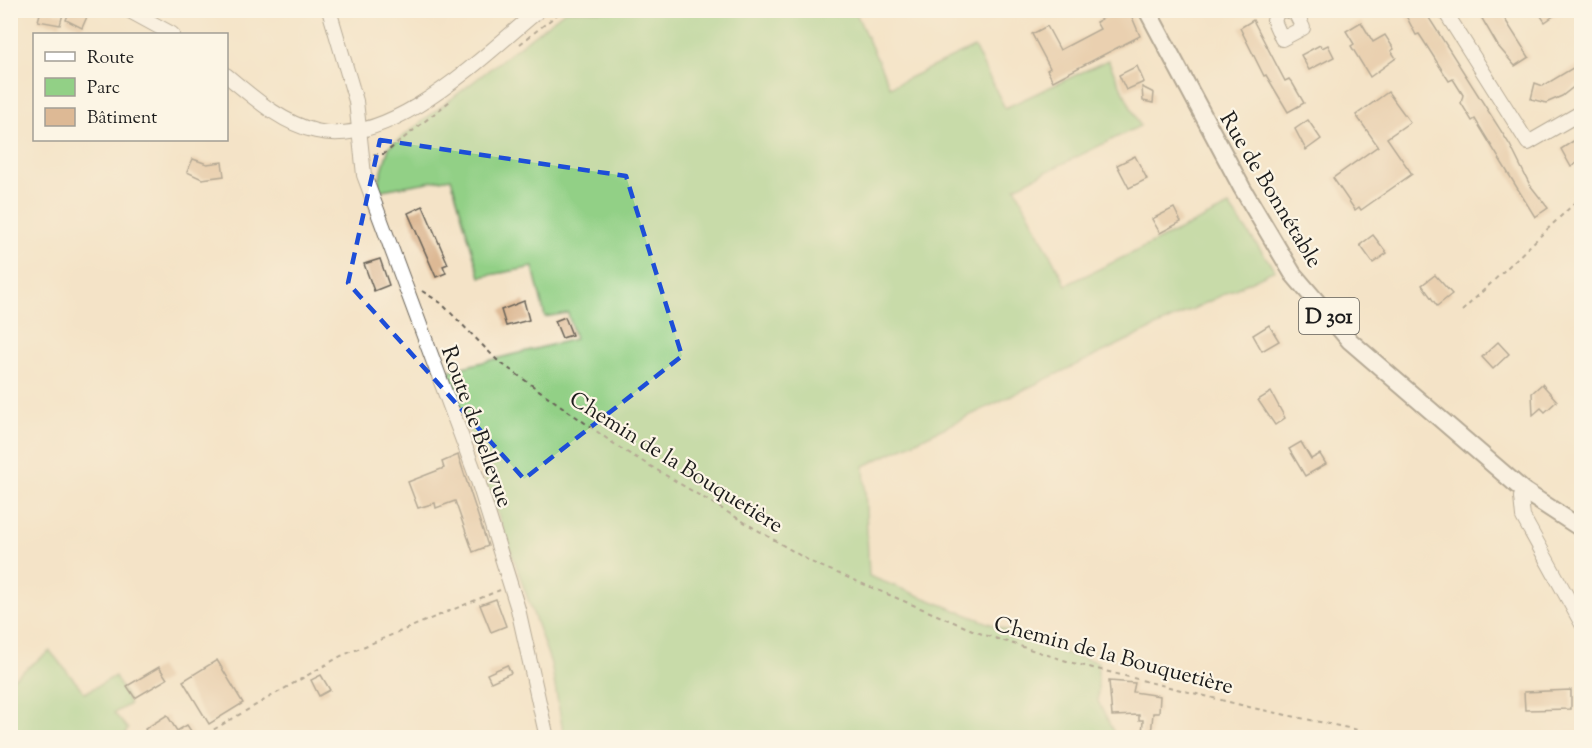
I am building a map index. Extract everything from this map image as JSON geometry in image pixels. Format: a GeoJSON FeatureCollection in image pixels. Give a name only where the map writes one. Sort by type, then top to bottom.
{"type":"FeatureCollection","features":[{"type":"Feature","properties":{"kind":"main road","name":"Rue de Bonnétable"},"geometry":{"type":"LineString","coordinates":[[1147,10],[1242,188],[1293,274],[1350,341],[1524,490],[1581,528]]}},
{"type":"Feature","properties":{"kind":"street"},"geometry":{"type":"LineString","coordinates":[[129,10],[170,33]]}},
{"type":"Feature","properties":{"kind":"street","name":"Route de Bellevue"},"geometry":{"type":"LineString","coordinates":[[329,10],[356,101],[364,175],[400,277],[478,481],[511,585],[547,738]]}},
{"type":"Feature","properties":{"kind":"street"},"geometry":{"type":"LineString","coordinates":[[228,77],[267,108],[299,125],[331,133],[360,132],[393,120],[416,107],[540,10]]}},
{"type":"Feature","properties":{"kind":"street"},"geometry":{"type":"LineString","coordinates":[[1278,10],[1274,21],[1282,39],[1303,28],[1295,12],[1283,10]]}},
{"type":"Feature","properties":{"kind":"street"},"geometry":{"type":"LineString","coordinates":[[1444,10],[1528,143],[1581,112]]}},
{"type":"Feature","properties":{"kind":"street"},"geometry":{"type":"LineString","coordinates":[[1524,490],[1521,497],[1523,517],[1581,624]]}},
{"type":"Feature","properties":{"kind":"path"},"geometry":{"type":"LineString","coordinates":[[1462,311],[1581,196]]}},
{"type":"Feature","properties":{"kind":"path","name":"Chemin de la Bouquetière"},"geometry":{"type":"LineString","coordinates":[[400,277],[441,303],[498,361],[620,448],[811,562],[982,634],[1073,663],[1150,680],[1254,708],[1396,738]]}},
{"type":"Feature","properties":{"kind":"path"},"geometry":{"type":"LineString","coordinates":[[206,734],[341,656],[511,585]]}},
{"type":"Feature","properties":{"kind":"highlighted area"},"geometry":{"type":"Polygon","coordinates":[[[380,140],[626,176],[682,356],[524,479],[348,283],[380,140]]]}},
{"type":"Feature","properties":{"kind":"green space"},"geometry":{"type":"Polygon","coordinates":[[[565,11],[855,11],[890,87],[974,47],[1005,108],[1108,60],[1140,126],[1015,187],[1066,285],[1229,206],[1275,270],[864,466],[869,576],[1067,654],[1098,662],[1098,701],[1116,737],[564,737],[551,664],[447,371],[575,339],[568,313],[545,317],[533,267],[480,277],[451,178],[376,191],[389,147],[565,11]]]}},
{"type":"Feature","properties":{"kind":"green space"},"geometry":{"type":"Polygon","coordinates":[[[50,651],[85,693],[115,676],[130,704],[114,713],[128,729],[123,737],[11,737],[11,680],[50,651]]]}},
{"type":"Feature","properties":{"kind":"building"},"geometry":{"type":"Polygon","coordinates":[[[41,10],[63,14],[60,25],[38,21],[41,10]]]}},
{"type":"Feature","properties":{"kind":"building"},"geometry":{"type":"Polygon","coordinates":[[[70,10],[90,10],[82,28],[66,20],[70,10]]]}},
{"type":"Feature","properties":{"kind":"building"},"geometry":{"type":"Polygon","coordinates":[[[1118,10],[1129,10],[1140,36],[1053,81],[1047,70],[1050,68],[1032,34],[1047,26],[1060,50],[1100,29],[1096,22],[1118,10]]]}},
{"type":"Feature","properties":{"kind":"building"},"geometry":{"type":"Polygon","coordinates":[[[1403,10],[1424,10],[1510,145],[1530,185],[1548,208],[1535,217],[1475,119],[1472,121],[1461,103],[1463,95],[1453,79],[1449,81],[1419,34],[1416,35],[1403,10]]]}},
{"type":"Feature","properties":{"kind":"building"},"geometry":{"type":"Polygon","coordinates":[[[1477,10],[1499,10],[1529,57],[1515,66],[1498,46],[1477,10]]]}},
{"type":"Feature","properties":{"kind":"building"},"geometry":{"type":"Polygon","coordinates":[[[1537,10],[1562,10],[1545,22],[1537,10]]]}},
{"type":"Feature","properties":{"kind":"building"},"geometry":{"type":"Polygon","coordinates":[[[1253,20],[1285,81],[1289,79],[1304,103],[1288,112],[1266,75],[1264,76],[1240,28],[1253,20]]]}},
{"type":"Feature","properties":{"kind":"building"},"geometry":{"type":"Polygon","coordinates":[[[1361,22],[1373,42],[1385,35],[1394,49],[1391,51],[1396,58],[1370,77],[1351,46],[1354,44],[1346,31],[1361,22]]]}},
{"type":"Feature","properties":{"kind":"building"},"geometry":{"type":"Polygon","coordinates":[[[1320,45],[1322,48],[1328,45],[1334,57],[1309,70],[1301,55],[1320,45]]]}},
{"type":"Feature","properties":{"kind":"building"},"geometry":{"type":"Polygon","coordinates":[[[1581,63],[1581,81],[1562,96],[1546,103],[1531,99],[1535,83],[1543,86],[1581,63]]]}},
{"type":"Feature","properties":{"kind":"building"},"geometry":{"type":"Polygon","coordinates":[[[1137,66],[1144,82],[1126,90],[1119,75],[1137,66]]]}},
{"type":"Feature","properties":{"kind":"building"},"geometry":{"type":"Polygon","coordinates":[[[1142,87],[1154,93],[1153,103],[1143,101],[1142,87]]]}},
{"type":"Feature","properties":{"kind":"building"},"geometry":{"type":"Polygon","coordinates":[[[1388,92],[1410,122],[1387,138],[1412,174],[1361,210],[1359,207],[1355,210],[1333,178],[1378,146],[1356,115],[1388,92]]]}},
{"type":"Feature","properties":{"kind":"building"},"geometry":{"type":"Polygon","coordinates":[[[1308,120],[1321,139],[1306,150],[1295,129],[1308,120]]]}},
{"type":"Feature","properties":{"kind":"building"},"geometry":{"type":"Polygon","coordinates":[[[1581,136],[1581,160],[1571,167],[1561,149],[1581,136]]]}},
{"type":"Feature","properties":{"kind":"building"},"geometry":{"type":"Polygon","coordinates":[[[1135,156],[1147,179],[1129,188],[1117,165],[1135,156]]]}},
{"type":"Feature","properties":{"kind":"building"},"geometry":{"type":"Polygon","coordinates":[[[193,159],[207,164],[222,162],[224,176],[202,179],[187,172],[193,159]]]}},
{"type":"Feature","properties":{"kind":"building"},"geometry":{"type":"Polygon","coordinates":[[[423,206],[448,264],[443,266],[446,273],[436,277],[408,213],[423,206]]]}},
{"type":"Feature","properties":{"kind":"building"},"geometry":{"type":"Polygon","coordinates":[[[1174,208],[1181,222],[1160,233],[1152,219],[1174,208]]]}},
{"type":"Feature","properties":{"kind":"building"},"geometry":{"type":"Polygon","coordinates":[[[1373,235],[1387,253],[1373,263],[1360,245],[1373,235]]]}},
{"type":"Feature","properties":{"kind":"building"},"geometry":{"type":"Polygon","coordinates":[[[380,259],[389,285],[374,291],[364,264],[380,259]]]}},
{"type":"Feature","properties":{"kind":"building"},"geometry":{"type":"Polygon","coordinates":[[[1435,275],[1452,294],[1437,306],[1422,285],[1435,275]]]}},
{"type":"Feature","properties":{"kind":"building"},"geometry":{"type":"Polygon","coordinates":[[[524,301],[529,320],[506,326],[501,310],[524,301]]]}},
{"type":"Feature","properties":{"kind":"building"},"geometry":{"type":"Polygon","coordinates":[[[565,317],[572,335],[562,338],[555,321],[565,317]]]}},
{"type":"Feature","properties":{"kind":"building"},"geometry":{"type":"Polygon","coordinates":[[[1269,325],[1279,341],[1262,351],[1253,335],[1269,325]]]}},
{"type":"Feature","properties":{"kind":"building"},"geometry":{"type":"Polygon","coordinates":[[[1498,342],[1509,354],[1493,369],[1482,357],[1498,342]]]}},
{"type":"Feature","properties":{"kind":"building"},"geometry":{"type":"Polygon","coordinates":[[[1542,384],[1557,401],[1545,412],[1541,408],[1533,415],[1532,393],[1542,384]]]}},
{"type":"Feature","properties":{"kind":"building"},"geometry":{"type":"Polygon","coordinates":[[[1271,392],[1285,418],[1275,425],[1258,400],[1271,392]]]}},
{"type":"Feature","properties":{"kind":"building"},"geometry":{"type":"Polygon","coordinates":[[[1301,442],[1311,459],[1320,454],[1326,464],[1305,476],[1289,449],[1301,442]]]}},
{"type":"Feature","properties":{"kind":"building"},"geometry":{"type":"Polygon","coordinates":[[[458,455],[488,546],[473,552],[455,501],[436,508],[435,503],[418,508],[408,482],[444,468],[442,462],[458,455]]]}},
{"type":"Feature","properties":{"kind":"building"},"geometry":{"type":"Polygon","coordinates":[[[496,599],[506,626],[491,632],[480,605],[496,599]]]}},
{"type":"Feature","properties":{"kind":"building"},"geometry":{"type":"Polygon","coordinates":[[[217,660],[243,703],[209,724],[183,681],[217,660]]]}},
{"type":"Feature","properties":{"kind":"building"},"geometry":{"type":"Polygon","coordinates":[[[507,665],[511,673],[491,682],[487,674],[507,665]]]}},
{"type":"Feature","properties":{"kind":"building"},"geometry":{"type":"Polygon","coordinates":[[[159,667],[167,679],[135,698],[127,686],[159,667]]]}},
{"type":"Feature","properties":{"kind":"building"},"geometry":{"type":"Polygon","coordinates":[[[321,675],[330,690],[319,696],[311,680],[321,675]]]}},
{"type":"Feature","properties":{"kind":"building"},"geometry":{"type":"Polygon","coordinates":[[[1109,681],[1135,683],[1133,692],[1160,696],[1159,713],[1153,713],[1151,736],[1142,735],[1143,720],[1139,720],[1139,715],[1112,716],[1109,681]]]}},
{"type":"Feature","properties":{"kind":"building"},"geometry":{"type":"Polygon","coordinates":[[[1571,690],[1571,709],[1525,710],[1524,692],[1571,690]]]}},
{"type":"Feature","properties":{"kind":"building"},"geometry":{"type":"Polygon","coordinates":[[[167,715],[177,731],[187,725],[193,734],[187,738],[150,738],[145,729],[167,715]]]}}]}
